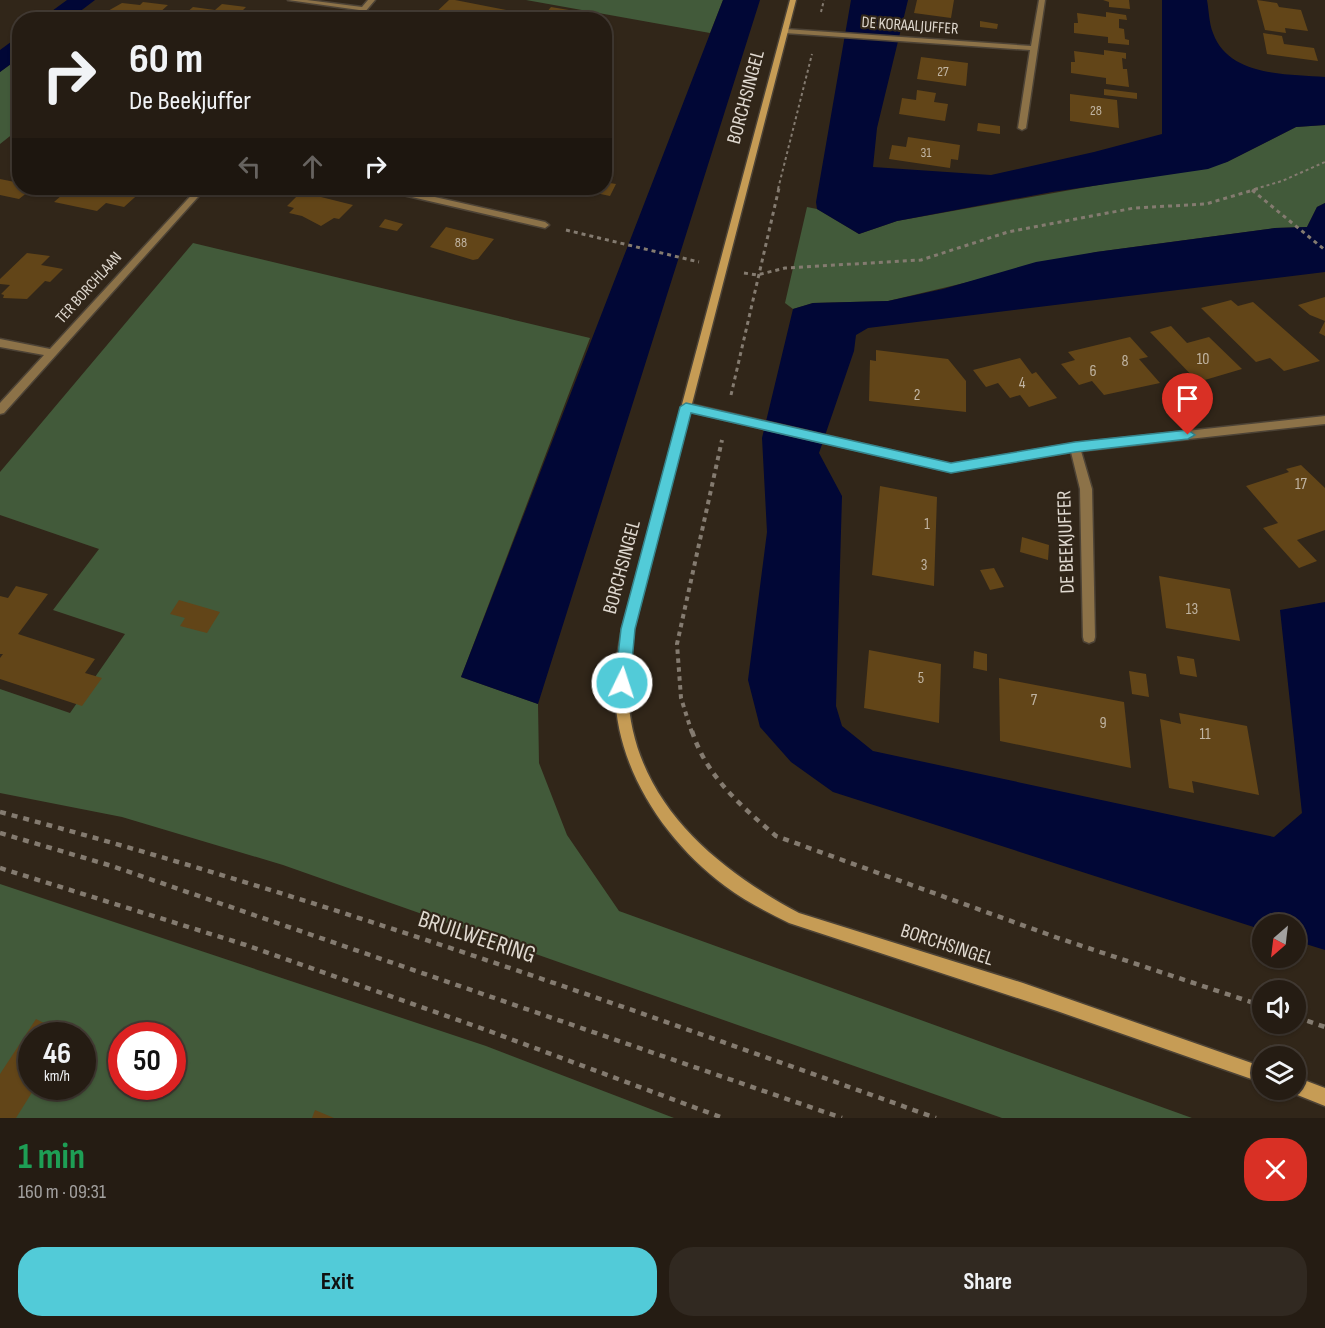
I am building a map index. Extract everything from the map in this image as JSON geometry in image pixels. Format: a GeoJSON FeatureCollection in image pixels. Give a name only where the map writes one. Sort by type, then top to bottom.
{"type":"FeatureCollection","features":[{"type":"Feature","properties":{"kind":"main road","name":"BORCHSINGEL"},"geometry":{"type":"LineString","coordinates":[[794,0],[628,629],[622,666],[622,701],[627,731],[652,799],[677,833],[708,865],[748,893],[796,919],[1061,1004],[1252,1071]]}},
{"type":"Feature","properties":{"kind":"main road"},"geometry":{"type":"LineString","coordinates":[[1306,1090],[1325,1097]]}},
{"type":"Feature","properties":{"kind":"street"},"geometry":{"type":"LineString","coordinates":[[291,0],[364,9]]}},
{"type":"Feature","properties":{"kind":"street"},"geometry":{"type":"LineString","coordinates":[[361,12],[372,0]]}},
{"type":"Feature","properties":{"kind":"street"},"geometry":{"type":"LineString","coordinates":[[1022,128],[1042,0]]}},
{"type":"Feature","properties":{"kind":"street","name":"DE KORAALJUFFER"},"geometry":{"type":"LineString","coordinates":[[785,31],[1034,48]]}},
{"type":"Feature","properties":{"kind":"street","name":"TER BORCHLAAN"},"geometry":{"type":"LineString","coordinates":[[0,410],[196,195]]}},
{"type":"Feature","properties":{"kind":"street"},"geometry":{"type":"LineString","coordinates":[[416,195],[545,225]]}},
{"type":"Feature","properties":{"kind":"street"},"geometry":{"type":"LineString","coordinates":[[0,343],[51,353]]}},
{"type":"Feature","properties":{"kind":"street"},"geometry":{"type":"LineString","coordinates":[[686,407],[755,425],[951,468],[1075,447],[1325,420]]}},
{"type":"Feature","properties":{"kind":"street","name":"DE BEEKJUFFER"},"geometry":{"type":"LineString","coordinates":[[1075,447],[1086,489],[1089,637]]}},
{"type":"Feature","properties":{"kind":"path"},"geometry":{"type":"LineString","coordinates":[[824,0],[757,275],[677,644],[681,698],[695,741],[720,784],[743,808],[776,836],[1058,938],[1252,1002]]}},
{"type":"Feature","properties":{"kind":"path"},"geometry":{"type":"LineString","coordinates":[[757,275],[785,268],[921,260],[1008,232],[1051,223],[1134,208],[1206,204],[1282,181],[1325,162]]}},
{"type":"Feature","properties":{"kind":"path"},"geometry":{"type":"LineString","coordinates":[[1251,189],[1325,250]]}},
{"type":"Feature","properties":{"kind":"path"},"geometry":{"type":"LineString","coordinates":[[545,225],[687,259]]}},
{"type":"Feature","properties":{"kind":"path","name":"BRUILWEERING"},"geometry":{"type":"LineString","coordinates":[[0,812],[111,840],[491,959],[936,1118]]}},
{"type":"Feature","properties":{"kind":"path"},"geometry":{"type":"LineString","coordinates":[[0,833],[112,866],[842,1118]]}},
{"type":"Feature","properties":{"kind":"path"},"geometry":{"type":"LineString","coordinates":[[0,868],[246,945],[489,1031],[723,1118]]}},
{"type":"Feature","properties":{"kind":"path"},"geometry":{"type":"LineString","coordinates":[[1306,1020],[1325,1027]]}},
{"type":"Feature","properties":{"kind":"green space"},"geometry":{"type":"Polygon","coordinates":[[[526,0],[723,0],[710,33],[612,15],[612,12],[593,12],[526,0]]]}},
{"type":"Feature","properties":{"kind":"green space"},"geometry":{"type":"Polygon","coordinates":[[[12,63],[12,135],[0,144],[0,72],[12,63]]]}},
{"type":"Feature","properties":{"kind":"green space"},"geometry":{"type":"Polygon","coordinates":[[[1325,125],[1325,203],[1317,207],[1307,227],[1275,228],[1096,252],[888,301],[813,303],[793,309],[785,303],[807,207],[817,209],[859,234],[897,221],[1227,162],[1296,127],[1325,125]]]}},
{"type":"Feature","properties":{"kind":"green space"},"geometry":{"type":"Polygon","coordinates":[[[193,243],[590,338],[461,677],[538,704],[539,763],[567,835],[619,911],[1192,1118],[1002,1118],[283,865],[122,817],[0,793],[0,689],[70,713],[125,634],[53,610],[99,549],[0,515],[0,472],[193,243]]]}},
{"type":"Feature","properties":{"kind":"green space"},"geometry":{"type":"Polygon","coordinates":[[[0,884],[486,1046],[674,1118],[0,1118],[0,884]]]}},
{"type":"Feature","properties":{"kind":"shaded area"},"geometry":{"type":"Polygon","coordinates":[[[67,0],[95,0],[79,12],[51,12],[67,0]]]}},
{"type":"Feature","properties":{"kind":"shaded area"},"geometry":{"type":"Polygon","coordinates":[[[723,0],[760,0],[538,704],[461,677],[723,0]]]}},
{"type":"Feature","properties":{"kind":"shaded area"},"geometry":{"type":"Polygon","coordinates":[[[851,0],[908,0],[877,128],[873,167],[991,175],[1162,134],[1162,0],[1207,0],[1213,33],[1221,47],[1232,58],[1245,65],[1277,73],[1325,77],[1325,125],[1296,127],[1227,162],[1208,169],[1052,192],[897,221],[859,234],[817,209],[816,202],[851,0]]]}},
{"type":"Feature","properties":{"kind":"shaded area"},"geometry":{"type":"Polygon","coordinates":[[[12,41],[12,63],[0,72],[0,50],[12,41]]]}},
{"type":"Feature","properties":{"kind":"shaded area"},"geometry":{"type":"Polygon","coordinates":[[[1325,203],[1325,272],[868,328],[856,335],[854,351],[819,453],[842,496],[836,706],[842,726],[873,751],[1274,837],[1302,813],[1280,610],[1325,602],[1325,950],[1306,944],[1306,914],[1252,914],[1252,926],[833,792],[791,762],[760,727],[748,680],[767,532],[762,438],[793,309],[813,303],[888,301],[943,289],[1036,262],[1096,252],[1275,228],[1307,227],[1317,207],[1325,203]]]}},
{"type":"Feature","properties":{"kind":"building"},"geometry":{"type":"Polygon","coordinates":[[[449,0],[455,0],[516,12],[436,12],[449,0]]]}},
{"type":"Feature","properties":{"kind":"building"},"geometry":{"type":"Polygon","coordinates":[[[917,0],[954,0],[951,18],[914,13],[917,0]]]}},
{"type":"Feature","properties":{"kind":"building"},"geometry":{"type":"Polygon","coordinates":[[[1103,0],[1129,0],[1130,9],[1109,7],[1109,2],[1103,0]]]}},
{"type":"Feature","properties":{"kind":"building"},"geometry":{"type":"Polygon","coordinates":[[[1257,0],[1277,3],[1279,7],[1301,10],[1308,31],[1285,28],[1286,33],[1265,30],[1257,0]]]}},
{"type":"Feature","properties":{"kind":"building"},"geometry":{"type":"Polygon","coordinates":[[[143,2],[168,5],[160,12],[106,12],[122,3],[140,5],[143,2]]]}},
{"type":"Feature","properties":{"kind":"building"},"geometry":{"type":"Polygon","coordinates":[[[222,4],[246,7],[241,12],[187,12],[193,7],[215,10],[222,4]]]}},
{"type":"Feature","properties":{"kind":"building"},"geometry":{"type":"Polygon","coordinates":[[[551,7],[569,10],[567,12],[547,12],[551,7]]]}},
{"type":"Feature","properties":{"kind":"building"},"geometry":{"type":"Polygon","coordinates":[[[1106,12],[1126,15],[1127,20],[1119,19],[1119,28],[1124,29],[1125,39],[1129,40],[1129,45],[1108,43],[1108,37],[1074,33],[1074,23],[1078,23],[1077,13],[1106,17],[1106,12]]]}},
{"type":"Feature","properties":{"kind":"building"},"geometry":{"type":"Polygon","coordinates":[[[980,21],[998,24],[997,29],[980,27],[980,21]]]}},
{"type":"Feature","properties":{"kind":"building"},"geometry":{"type":"Polygon","coordinates":[[[1263,33],[1282,36],[1284,44],[1314,48],[1318,61],[1267,54],[1263,33]]]}},
{"type":"Feature","properties":{"kind":"building"},"geometry":{"type":"Polygon","coordinates":[[[1104,50],[1126,53],[1126,59],[1122,58],[1123,69],[1127,69],[1129,87],[1106,84],[1106,78],[1071,73],[1071,62],[1075,62],[1074,51],[1104,55],[1104,50]]]}},
{"type":"Feature","properties":{"kind":"building"},"geometry":{"type":"Polygon","coordinates":[[[921,57],[968,63],[966,86],[917,79],[921,57]]]}},
{"type":"Feature","properties":{"kind":"building"},"geometry":{"type":"Polygon","coordinates":[[[1104,89],[1137,93],[1137,99],[1104,95],[1104,89]]]}},
{"type":"Feature","properties":{"kind":"building"},"geometry":{"type":"Polygon","coordinates":[[[917,90],[936,93],[934,102],[948,104],[945,121],[899,114],[902,98],[916,100],[917,90]]]}},
{"type":"Feature","properties":{"kind":"building"},"geometry":{"type":"Polygon","coordinates":[[[1070,94],[1117,100],[1119,128],[1070,121],[1070,94]]]}},
{"type":"Feature","properties":{"kind":"building"},"geometry":{"type":"Polygon","coordinates":[[[978,123],[1000,126],[1000,134],[977,131],[978,123]]]}},
{"type":"Feature","properties":{"kind":"building"},"geometry":{"type":"Polygon","coordinates":[[[908,137],[960,145],[958,160],[951,159],[950,168],[889,159],[892,145],[906,147],[908,137]]]}},
{"type":"Feature","properties":{"kind":"building"},"geometry":{"type":"Polygon","coordinates":[[[0,179],[12,181],[12,195],[24,195],[19,199],[0,195],[0,179]]]}},
{"type":"Feature","properties":{"kind":"building"},"geometry":{"type":"Polygon","coordinates":[[[62,195],[137,195],[124,207],[106,203],[97,211],[54,202],[62,195]]]}},
{"type":"Feature","properties":{"kind":"building"},"geometry":{"type":"Polygon","coordinates":[[[298,195],[313,195],[353,205],[339,219],[334,218],[321,226],[302,216],[289,213],[294,208],[287,206],[298,195]]]}},
{"type":"Feature","properties":{"kind":"building"},"geometry":{"type":"Polygon","coordinates":[[[385,219],[403,224],[397,231],[379,227],[385,219]]]}},
{"type":"Feature","properties":{"kind":"building"},"geometry":{"type":"Polygon","coordinates":[[[446,227],[494,239],[478,259],[473,260],[430,247],[446,227]]]}},
{"type":"Feature","properties":{"kind":"building"},"geometry":{"type":"Polygon","coordinates":[[[27,253],[50,256],[41,265],[63,269],[50,282],[45,281],[27,299],[3,298],[4,295],[1,294],[10,285],[0,284],[0,279],[27,253]]]}},
{"type":"Feature","properties":{"kind":"building"},"geometry":{"type":"Polygon","coordinates":[[[1325,297],[1325,321],[1310,315],[1298,305],[1325,297]]]}},
{"type":"Feature","properties":{"kind":"building"},"geometry":{"type":"Polygon","coordinates":[[[1231,300],[1238,306],[1253,302],[1320,361],[1284,371],[1270,358],[1256,362],[1201,308],[1231,300]]]}},
{"type":"Feature","properties":{"kind":"building"},"geometry":{"type":"Polygon","coordinates":[[[1325,321],[1325,336],[1319,333],[1325,321]]]}},
{"type":"Feature","properties":{"kind":"building"},"geometry":{"type":"Polygon","coordinates":[[[1171,326],[1187,343],[1209,337],[1242,369],[1198,382],[1150,332],[1171,326]]]}},
{"type":"Feature","properties":{"kind":"building"},"geometry":{"type":"Polygon","coordinates":[[[1130,337],[1148,357],[1139,359],[1160,383],[1104,395],[1092,381],[1079,385],[1061,364],[1075,360],[1068,352],[1130,337]]]}},
{"type":"Feature","properties":{"kind":"building"},"geometry":{"type":"Polygon","coordinates":[[[876,350],[948,359],[966,381],[966,412],[869,401],[870,360],[876,361],[876,350]]]}},
{"type":"Feature","properties":{"kind":"building"},"geometry":{"type":"Polygon","coordinates":[[[1020,358],[1032,374],[1036,372],[1057,398],[1029,407],[1020,395],[1010,398],[998,383],[986,387],[973,370],[1020,358]]]}},
{"type":"Feature","properties":{"kind":"building"},"geometry":{"type":"Polygon","coordinates":[[[1301,465],[1325,488],[1325,530],[1297,540],[1317,561],[1299,568],[1263,528],[1278,523],[1246,486],[1289,472],[1286,469],[1301,465]]]}},
{"type":"Feature","properties":{"kind":"building"},"geometry":{"type":"Polygon","coordinates":[[[880,486],[937,497],[934,586],[872,575],[880,486]]]}},
{"type":"Feature","properties":{"kind":"building"},"geometry":{"type":"Polygon","coordinates":[[[1022,537],[1049,545],[1048,560],[1020,552],[1022,537]]]}},
{"type":"Feature","properties":{"kind":"building"},"geometry":{"type":"Polygon","coordinates":[[[994,568],[1004,587],[990,590],[980,570],[994,568]]]}},
{"type":"Feature","properties":{"kind":"building"},"geometry":{"type":"Polygon","coordinates":[[[1159,576],[1230,589],[1240,641],[1166,628],[1159,576]]]}},
{"type":"Feature","properties":{"kind":"building"},"geometry":{"type":"Polygon","coordinates":[[[16,586],[48,594],[18,634],[95,659],[85,673],[102,678],[82,706],[0,679],[0,658],[3,654],[0,654],[0,596],[8,598],[16,586]]]}},
{"type":"Feature","properties":{"kind":"building"},"geometry":{"type":"Polygon","coordinates":[[[179,600],[220,612],[207,633],[180,626],[185,618],[170,614],[179,600]]]}},
{"type":"Feature","properties":{"kind":"building"},"geometry":{"type":"Polygon","coordinates":[[[869,650],[941,664],[939,723],[864,708],[869,650]]]}},
{"type":"Feature","properties":{"kind":"building"},"geometry":{"type":"Polygon","coordinates":[[[974,651],[987,654],[987,671],[973,668],[974,651]]]}},
{"type":"Feature","properties":{"kind":"building"},"geometry":{"type":"Polygon","coordinates":[[[1177,656],[1194,659],[1197,677],[1180,674],[1177,656]]]}},
{"type":"Feature","properties":{"kind":"building"},"geometry":{"type":"Polygon","coordinates":[[[1129,671],[1146,674],[1149,697],[1132,694],[1129,671]]]}},
{"type":"Feature","properties":{"kind":"building"},"geometry":{"type":"Polygon","coordinates":[[[999,678],[1124,702],[1131,768],[1000,741],[999,678]]]}},
{"type":"Feature","properties":{"kind":"building"},"geometry":{"type":"Polygon","coordinates":[[[1179,713],[1247,726],[1259,795],[1192,781],[1194,793],[1169,788],[1160,719],[1181,724],[1179,713]]]}},
{"type":"Feature","properties":{"kind":"building"},"geometry":{"type":"Polygon","coordinates":[[[18,1046],[18,1100],[27,1100],[16,1118],[0,1118],[0,1074],[18,1046]]]}},
{"type":"Feature","properties":{"kind":"building"},"geometry":{"type":"Polygon","coordinates":[[[315,1110],[334,1118],[312,1118],[315,1110]]]}},
{"type":"Feature","properties":{"kind":"route"},"geometry":{"type":"LineString","coordinates":[[622,683],[622,666],[628,629],[686,407],[755,425],[951,468],[1075,447],[1188,435]]}}]}
